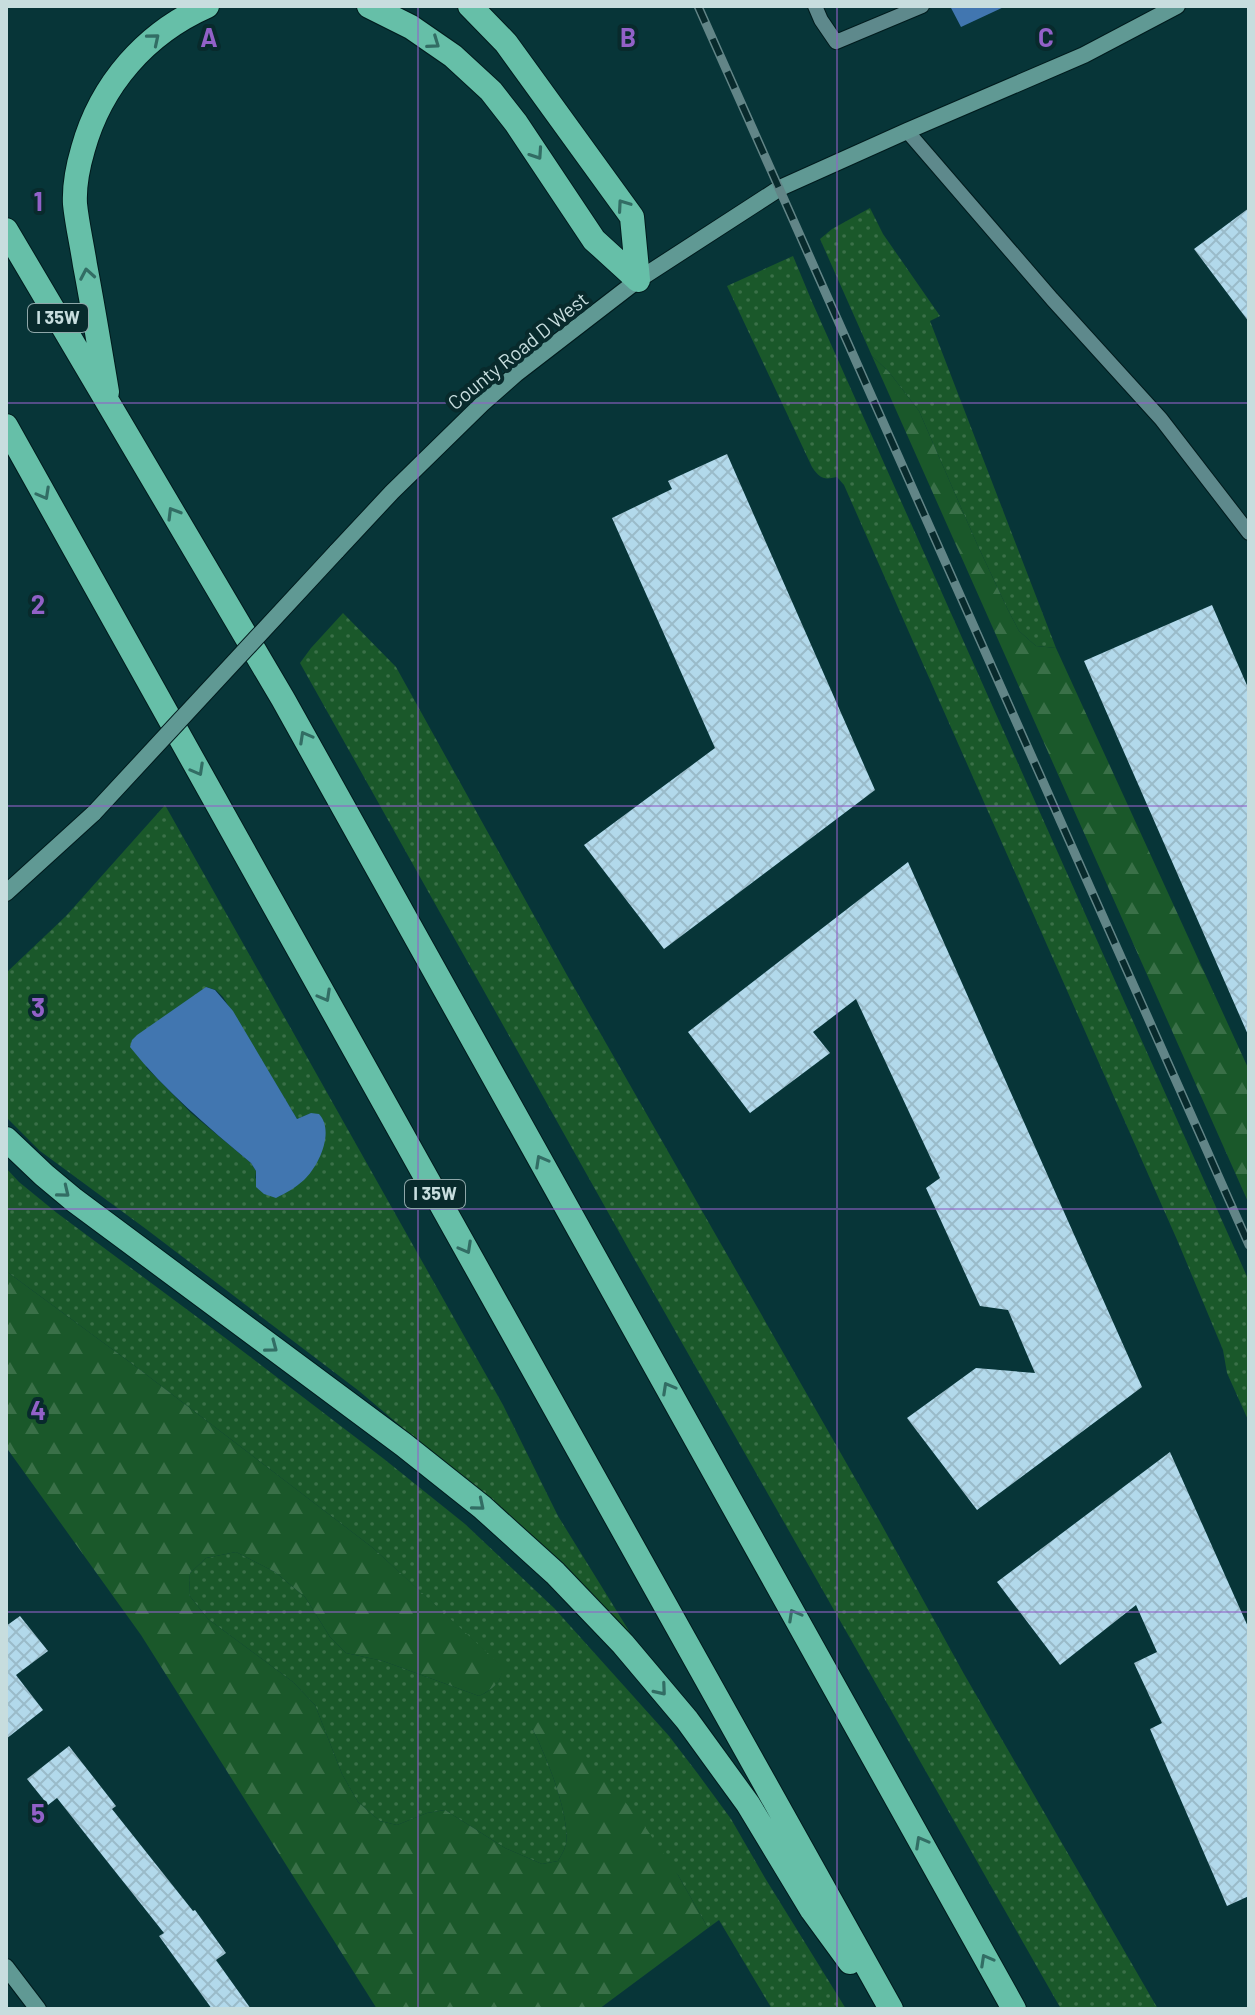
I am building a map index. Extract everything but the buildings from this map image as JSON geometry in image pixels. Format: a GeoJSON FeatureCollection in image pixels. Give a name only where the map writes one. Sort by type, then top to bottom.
{"type":"FeatureCollection","features":[{"type":"Feature","properties":{"kind":"highway"},"geometry":{"type":"LineString","coordinates":[[110,406],[75,202],[79,164],[88,131],[104,97],[126,66],[155,37],[187,15],[207,6]]}},
{"type":"Feature","properties":{"kind":"highway"},"geometry":{"type":"LineString","coordinates":[[369,6],[411,27],[453,56],[491,91],[594,240],[638,280]]}},
{"type":"Feature","properties":{"kind":"highway"},"geometry":{"type":"LineString","coordinates":[[470,6],[506,43],[632,217],[638,280]]}},
{"type":"Feature","properties":{"kind":"highway","name":"I 35W"},"geometry":{"type":"LineString","coordinates":[[6,230],[291,713],[1014,2009]]}},
{"type":"Feature","properties":{"kind":"highway","name":"I 35W"},"geometry":{"type":"LineString","coordinates":[[6,426],[891,2009]]}},
{"type":"Feature","properties":{"kind":"highway"},"geometry":{"type":"LineString","coordinates":[[6,1139],[74,1200],[404,1445],[482,1507],[555,1573],[623,1644],[687,1720],[748,1804],[812,1910],[884,2009]]}},
{"type":"Feature","properties":{"kind":"main road","name":"County Road D West"},"geometry":{"type":"LineString","coordinates":[[6,893],[94,813],[392,492],[482,404],[638,280],[780,188],[1084,55],[1177,6]]}},
{"type":"Feature","properties":{"kind":"main road"},"geometry":{"type":"LineString","coordinates":[[6,1967],[38,2009]]}},
{"type":"Feature","properties":{"kind":"lane"},"geometry":{"type":"LineString","coordinates":[[815,6],[836,42],[922,6]]}},
{"type":"Feature","properties":{"kind":"lane"},"geometry":{"type":"LineString","coordinates":[[907,131],[1161,419],[1249,533]]}},
{"type":"Feature","properties":{"kind":"green space"},"geometry":{"type":"Polygon","coordinates":[[[870,208],[883,234],[940,316],[930,321],[1056,648],[1036,646],[1019,631],[919,411],[889,372],[872,356],[820,239],[870,208]]]}},
{"type":"Feature","properties":{"kind":"green space"},"geometry":{"type":"Polygon","coordinates":[[[793,256],[1249,1281],[1249,1422],[1227,1373],[1223,1350],[1178,1242],[844,485],[837,477],[820,476],[812,467],[727,286],[793,256]]]}},
{"type":"Feature","properties":{"kind":"green space"},"geometry":{"type":"Polygon","coordinates":[[[872,356],[889,372],[919,411],[1019,631],[1036,646],[1056,648],[1249,1070],[1249,1204],[872,356]]]}},
{"type":"Feature","properties":{"kind":"green space"},"geometry":{"type":"Polygon","coordinates":[[[343,613],[396,667],[567,975],[1158,2009],[1061,2009],[300,663],[343,613]]]}},
{"type":"Feature","properties":{"kind":"green space"},"geometry":{"type":"Polygon","coordinates":[[[165,805],[503,1405],[558,1516],[634,1639],[468,1483],[359,1391],[40,1151],[6,1117],[6,973],[66,916],[165,805]],[[206,987],[146,1067],[191,1113],[251,1163],[256,1171],[255,1179],[312,1113],[297,1119],[216,990],[206,987]]]}},
{"type":"Feature","properties":{"kind":"green space"},"geometry":{"type":"Polygon","coordinates":[[[6,1168],[57,1213],[228,1340],[465,1524],[554,1608],[669,1736],[731,1819],[846,2009],[772,2009],[719,1920],[708,1928],[678,1875],[532,1728],[561,1801],[566,1844],[558,1861],[542,1864],[505,1848],[445,1810],[427,1813],[397,1825],[380,1821],[358,1802],[342,1774],[315,1705],[293,1682],[208,1619],[189,1595],[190,1573],[206,1558],[236,1552],[275,1572],[305,1597],[330,1637],[346,1653],[383,1661],[479,1696],[495,1685],[502,1667],[373,1548],[6,1271],[6,1168]]]}},
{"type":"Feature","properties":{"kind":"green space"},"geometry":{"type":"Polygon","coordinates":[[[6,1271],[373,1548],[503,1667],[496,1685],[479,1696],[383,1661],[346,1653],[330,1637],[305,1597],[275,1572],[236,1552],[206,1558],[190,1573],[189,1595],[208,1619],[293,1682],[315,1705],[342,1774],[358,1802],[380,1821],[397,1825],[427,1813],[445,1810],[505,1848],[542,1864],[558,1861],[566,1844],[561,1801],[532,1728],[540,1720],[554,1725],[583,1753],[639,1818],[678,1875],[708,1928],[599,2009],[377,2009],[141,1635],[6,1447],[6,1271]]]}},
{"type":"Feature","properties":{"kind":"water"},"geometry":{"type":"Polygon","coordinates":[[[950,6],[1006,6],[961,27],[950,6]]]}},
{"type":"Feature","properties":{"kind":"water"},"geometry":{"type":"Polygon","coordinates":[[[206,987],[215,990],[233,1011],[297,1119],[311,1113],[319,1114],[324,1121],[325,1139],[315,1166],[301,1183],[276,1198],[256,1187],[256,1171],[251,1163],[172,1094],[130,1047],[137,1035],[206,987]]]}},
{"type":"Feature","properties":{"kind":"railway"},"geometry":{"type":"LineString","coordinates":[[698,6],[1249,1245]]}}]}
